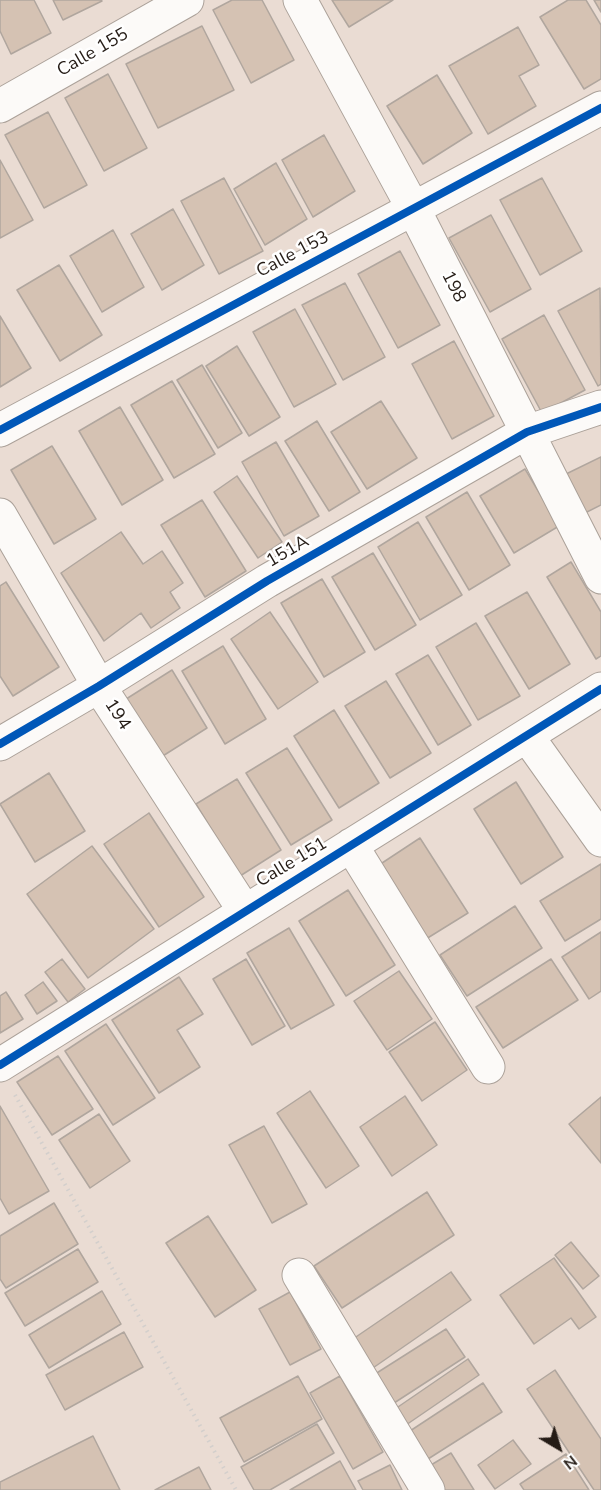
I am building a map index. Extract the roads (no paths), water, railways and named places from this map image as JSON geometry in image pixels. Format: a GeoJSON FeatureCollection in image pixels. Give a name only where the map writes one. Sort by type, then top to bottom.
{"type":"FeatureCollection","features":[{"type":"Feature","properties":{"kind":"street","name":"Calle 155"},"geometry":{"type":"LineString","coordinates":[[0,106],[187,0]]}},
{"type":"Feature","properties":{"kind":"street","name":"198"},"geometry":{"type":"LineString","coordinates":[[300,0],[413,208],[601,577]]}},
{"type":"Feature","properties":{"kind":"street","name":"Calle 153"},"geometry":{"type":"LineString","coordinates":[[0,430],[601,108]]}},
{"type":"Feature","properties":{"kind":"street","name":"151A"},"geometry":{"type":"LineString","coordinates":[[0,744],[99,686],[267,581],[527,432],[601,407]]}},
{"type":"Feature","properties":{"kind":"street","name":"194"},"geometry":{"type":"LineString","coordinates":[[0,515],[99,686],[244,910]]}},
{"type":"Feature","properties":{"kind":"street","name":"Calle 151"},"geometry":{"type":"LineString","coordinates":[[6,1077],[244,910],[601,689]]}},
{"type":"Feature","properties":{"kind":"street"},"geometry":{"type":"LineString","coordinates":[[527,736],[601,840]]}},
{"type":"Feature","properties":{"kind":"street"},"geometry":{"type":"LineString","coordinates":[[351,845],[488,1067]]}},
{"type":"Feature","properties":{"kind":"street"},"geometry":{"type":"LineString","coordinates":[[299,1275],[428,1490]]}}]}
